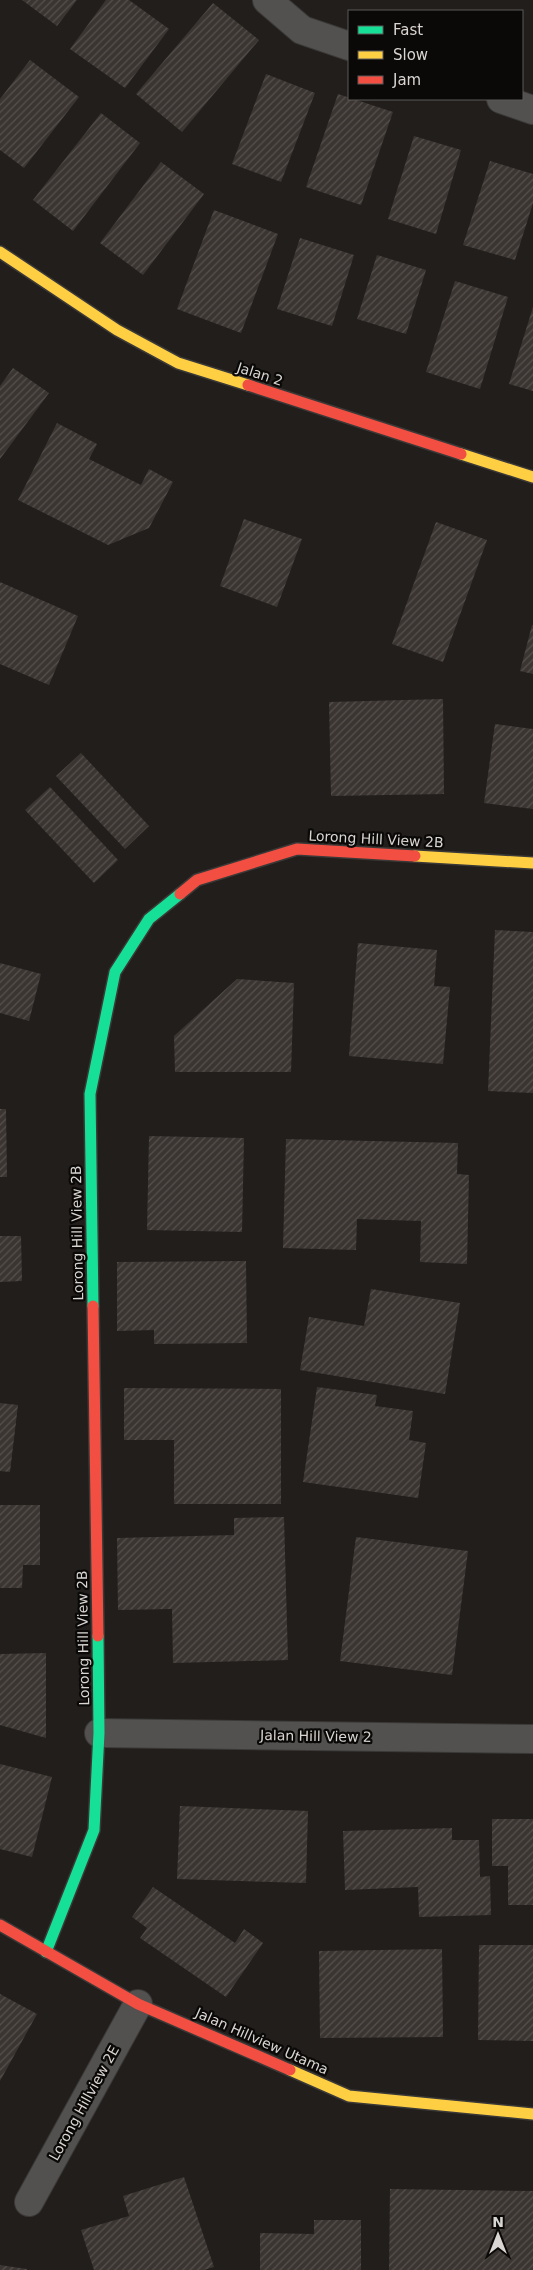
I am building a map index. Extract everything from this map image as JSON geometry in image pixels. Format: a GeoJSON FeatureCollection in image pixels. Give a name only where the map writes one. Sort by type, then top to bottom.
{"type":"FeatureCollection","features":[{"type":"Feature","properties":{"kind":"street"},"geometry":{"type":"LineString","coordinates":[[267,0],[302,30],[348,46]]}},
{"type":"Feature","properties":{"kind":"street"},"geometry":{"type":"LineString","coordinates":[[504,100],[533,110]]}},
{"type":"Feature","properties":{"kind":"street","name":"Jalan 2"},"geometry":{"type":"LineString","coordinates":[[0,252],[117,330],[178,363],[533,477]]}},
{"type":"Feature","properties":{"kind":"street","name":"Lorong Hill View 2B"},"geometry":{"type":"LineString","coordinates":[[46,1952],[94,1830],[99,1733],[90,1094],[115,972],[149,919],[197,880],[297,849],[533,864]]}},
{"type":"Feature","properties":{"kind":"street","name":"Jalan Hill View 2"},"geometry":{"type":"LineString","coordinates":[[99,1733],[533,1738]]}},
{"type":"Feature","properties":{"kind":"street","name":"Jalan Hillview Utama"},"geometry":{"type":"LineString","coordinates":[[0,1925],[138,2004],[349,2096],[533,2114]]}},
{"type":"Feature","properties":{"kind":"street","name":"Lorong Hillview 2E"},"geometry":{"type":"LineString","coordinates":[[29,2202],[138,2004]]}},
{"type":"Feature","properties":{"kind":"building"},"geometry":{"type":"Polygon","coordinates":[[[22,0],[77,0],[57,26],[22,0]]]}},
{"type":"Feature","properties":{"kind":"building"},"geometry":{"type":"Polygon","coordinates":[[[106,0],[129,0],[169,29],[125,88],[70,49],[106,0]]]}},
{"type":"Feature","properties":{"kind":"building"},"geometry":{"type":"Polygon","coordinates":[[[213,3],[259,40],[182,132],[136,94],[213,3]]]}},
{"type":"Feature","properties":{"kind":"building"},"geometry":{"type":"Polygon","coordinates":[[[30,60],[79,97],[24,168],[0,150],[0,99],[30,60]]]}},
{"type":"Feature","properties":{"kind":"building"},"geometry":{"type":"Polygon","coordinates":[[[266,74],[315,93],[281,182],[232,164],[266,74]]]}},
{"type":"Feature","properties":{"kind":"building"},"geometry":{"type":"Polygon","coordinates":[[[338,94],[348,97],[348,100],[356,100],[393,112],[361,205],[306,187],[338,94]]]}},
{"type":"Feature","properties":{"kind":"building"},"geometry":{"type":"Polygon","coordinates":[[[101,113],[140,143],[73,231],[33,200],[101,113]]]}},
{"type":"Feature","properties":{"kind":"building"},"geometry":{"type":"Polygon","coordinates":[[[414,136],[461,150],[436,234],[388,219],[414,136]]]}},
{"type":"Feature","properties":{"kind":"building"},"geometry":{"type":"Polygon","coordinates":[[[490,161],[533,174],[533,203],[515,260],[463,245],[490,161]]]}},
{"type":"Feature","properties":{"kind":"building"},"geometry":{"type":"Polygon","coordinates":[[[161,162],[204,194],[143,275],[100,243],[161,162]]]}},
{"type":"Feature","properties":{"kind":"building"},"geometry":{"type":"Polygon","coordinates":[[[214,210],[278,234],[241,333],[177,309],[214,210]]]}},
{"type":"Feature","properties":{"kind":"building"},"geometry":{"type":"Polygon","coordinates":[[[300,238],[354,255],[332,326],[277,309],[300,238]]]}},
{"type":"Feature","properties":{"kind":"building"},"geometry":{"type":"Polygon","coordinates":[[[377,255],[426,270],[406,334],[357,319],[377,255]]]}},
{"type":"Feature","properties":{"kind":"building"},"geometry":{"type":"Polygon","coordinates":[[[455,281],[508,297],[480,389],[426,372],[455,281]]]}},
{"type":"Feature","properties":{"kind":"building"},"geometry":{"type":"Polygon","coordinates":[[[533,307],[533,391],[509,384],[533,307]]]}},
{"type":"Feature","properties":{"kind":"building"},"geometry":{"type":"Polygon","coordinates":[[[13,368],[49,393],[0,459],[0,386],[13,368]]]}},
{"type":"Feature","properties":{"kind":"building"},"geometry":{"type":"Polygon","coordinates":[[[57,423],[97,444],[89,459],[141,485],[149,469],[173,482],[149,528],[108,545],[18,500],[57,423]]]}},
{"type":"Feature","properties":{"kind":"building"},"geometry":{"type":"Polygon","coordinates":[[[244,519],[302,539],[277,607],[220,586],[244,519]]]}},
{"type":"Feature","properties":{"kind":"building"},"geometry":{"type":"Polygon","coordinates":[[[436,522],[487,540],[443,662],[392,644],[436,522]]]}},
{"type":"Feature","properties":{"kind":"building"},"geometry":{"type":"Polygon","coordinates":[[[0,582],[78,616],[49,685],[0,664],[0,582]]]}},
{"type":"Feature","properties":{"kind":"building"},"geometry":{"type":"Polygon","coordinates":[[[533,625],[533,674],[520,671],[533,625]]]}},
{"type":"Feature","properties":{"kind":"building"},"geometry":{"type":"Polygon","coordinates":[[[443,699],[444,794],[331,796],[329,702],[443,699]]]}},
{"type":"Feature","properties":{"kind":"building"},"geometry":{"type":"Polygon","coordinates":[[[495,724],[533,729],[533,809],[484,803],[495,724]]]}},
{"type":"Feature","properties":{"kind":"building"},"geometry":{"type":"Polygon","coordinates":[[[81,753],[149,826],[125,849],[56,776],[81,753]]]}},
{"type":"Feature","properties":{"kind":"building"},"geometry":{"type":"Polygon","coordinates":[[[50,787],[118,860],[94,883],[25,810],[50,787]]]}},
{"type":"Feature","properties":{"kind":"building"},"geometry":{"type":"Polygon","coordinates":[[[495,930],[533,932],[533,1093],[488,1091],[495,930]]]}},
{"type":"Feature","properties":{"kind":"building"},"geometry":{"type":"Polygon","coordinates":[[[358,943],[437,950],[434,986],[450,987],[443,1064],[349,1056],[358,943]]]}},
{"type":"Feature","properties":{"kind":"building"},"geometry":{"type":"Polygon","coordinates":[[[0,963],[41,974],[29,1021],[0,1013],[0,963]]]}},
{"type":"Feature","properties":{"kind":"building"},"geometry":{"type":"Polygon","coordinates":[[[237,979],[294,983],[291,1072],[175,1072],[174,1036],[237,979]]]}},
{"type":"Feature","properties":{"kind":"building"},"geometry":{"type":"Polygon","coordinates":[[[0,1109],[6,1109],[7,1177],[0,1177],[0,1109]]]}},
{"type":"Feature","properties":{"kind":"building"},"geometry":{"type":"Polygon","coordinates":[[[149,1136],[244,1138],[242,1232],[147,1230],[149,1136]]]}},
{"type":"Feature","properties":{"kind":"building"},"geometry":{"type":"Polygon","coordinates":[[[286,1139],[458,1143],[457,1174],[469,1175],[467,1264],[420,1262],[421,1221],[357,1219],[356,1250],[283,1248],[286,1139]]]}},
{"type":"Feature","properties":{"kind":"building"},"geometry":{"type":"Polygon","coordinates":[[[0,1236],[21,1236],[22,1281],[0,1282],[0,1236]]]}},
{"type":"Feature","properties":{"kind":"building"},"geometry":{"type":"Polygon","coordinates":[[[246,1261],[247,1343],[154,1344],[154,1330],[117,1331],[117,1262],[246,1261]]]}},
{"type":"Feature","properties":{"kind":"building"},"geometry":{"type":"Polygon","coordinates":[[[371,1289],[460,1303],[445,1394],[300,1370],[309,1317],[364,1326],[371,1289]]]}},
{"type":"Feature","properties":{"kind":"building"},"geometry":{"type":"Polygon","coordinates":[[[317,1387],[377,1395],[375,1406],[413,1411],[409,1440],[426,1443],[418,1498],[303,1482],[317,1387]]]}},
{"type":"Feature","properties":{"kind":"building"},"geometry":{"type":"Polygon","coordinates":[[[124,1388],[281,1389],[281,1504],[174,1504],[174,1440],[124,1440],[124,1388]]]}},
{"type":"Feature","properties":{"kind":"building"},"geometry":{"type":"Polygon","coordinates":[[[0,1403],[18,1405],[10,1472],[0,1471],[0,1403]]]}},
{"type":"Feature","properties":{"kind":"building"},"geometry":{"type":"Polygon","coordinates":[[[0,1505],[40,1505],[40,1565],[23,1565],[22,1588],[0,1588],[0,1505]]]}},
{"type":"Feature","properties":{"kind":"building"},"geometry":{"type":"Polygon","coordinates":[[[284,1517],[288,1660],[173,1663],[172,1609],[118,1610],[117,1538],[234,1535],[234,1518],[284,1517]]]}},
{"type":"Feature","properties":{"kind":"building"},"geometry":{"type":"Polygon","coordinates":[[[356,1537],[468,1551],[452,1675],[340,1661],[356,1537]]]}},
{"type":"Feature","properties":{"kind":"building"},"geometry":{"type":"Polygon","coordinates":[[[46,1653],[46,1738],[0,1725],[0,1654],[46,1653]]]}},
{"type":"Feature","properties":{"kind":"building"},"geometry":{"type":"Polygon","coordinates":[[[0,1764],[52,1777],[32,1857],[0,1849],[0,1764]]]}},
{"type":"Feature","properties":{"kind":"building"},"geometry":{"type":"Polygon","coordinates":[[[180,1806],[308,1811],[306,1883],[177,1879],[180,1806]]]}},
{"type":"Feature","properties":{"kind":"building"},"geometry":{"type":"Polygon","coordinates":[[[492,1819],[533,1819],[533,1905],[508,1905],[508,1866],[492,1866],[492,1819]]]}},
{"type":"Feature","properties":{"kind":"building"},"geometry":{"type":"Polygon","coordinates":[[[452,1828],[452,1840],[479,1840],[480,1877],[490,1876],[491,1915],[419,1917],[418,1887],[345,1890],[343,1831],[452,1828]]]}},
{"type":"Feature","properties":{"kind":"building"},"geometry":{"type":"Polygon","coordinates":[[[153,1887],[235,1943],[244,1929],[263,1943],[226,1997],[140,1938],[147,1928],[132,1917],[153,1887]]]}},
{"type":"Feature","properties":{"kind":"building"},"geometry":{"type":"Polygon","coordinates":[[[479,1945],[533,1945],[533,2041],[478,2040],[479,1945]]]}},
{"type":"Feature","properties":{"kind":"building"},"geometry":{"type":"Polygon","coordinates":[[[442,1949],[443,2037],[320,2038],[319,1951],[442,1949]]]}},
{"type":"Feature","properties":{"kind":"building"},"geometry":{"type":"Polygon","coordinates":[[[0,1994],[37,2014],[0,2081],[0,1994]]]}},
{"type":"Feature","properties":{"kind":"building"},"geometry":{"type":"Polygon","coordinates":[[[184,2177],[214,2267],[204,2270],[94,2270],[81,2230],[129,2216],[123,2196],[184,2177]]]}},
{"type":"Feature","properties":{"kind":"building"},"geometry":{"type":"Polygon","coordinates":[[[390,2189],[533,2191],[533,2270],[389,2270],[390,2189]]]}},
{"type":"Feature","properties":{"kind":"building"},"geometry":{"type":"Polygon","coordinates":[[[314,2220],[361,2220],[361,2270],[260,2270],[260,2233],[314,2234],[314,2220]]]}},
{"type":"Feature","properties":{"kind":"building"},"geometry":{"type":"Polygon","coordinates":[[[0,2265],[27,2269],[27,2270],[0,2270],[0,2265]]]}},
{"type":"Feature","properties":{"kind":"traffic: fast"},"geometry":{"type":"LineString","coordinates":[[93,1306],[90,1094],[115,972],[149,919],[180,894]]}},
{"type":"Feature","properties":{"kind":"traffic: fast"},"geometry":{"type":"LineString","coordinates":[[46,1952],[94,1830],[99,1733],[98,1636]]}},
{"type":"Feature","properties":{"kind":"traffic: slow"},"geometry":{"type":"LineString","coordinates":[[0,252],[117,330],[178,363],[248,385]]}},
{"type":"Feature","properties":{"kind":"traffic: slow"},"geometry":{"type":"LineString","coordinates":[[461,454],[533,477]]}},
{"type":"Feature","properties":{"kind":"traffic: slow"},"geometry":{"type":"LineString","coordinates":[[415,856],[533,863]]}},
{"type":"Feature","properties":{"kind":"traffic: slow"},"geometry":{"type":"LineString","coordinates":[[290,2070],[349,2096],[533,2114]]}},
{"type":"Feature","properties":{"kind":"traffic: jam"},"geometry":{"type":"LineString","coordinates":[[248,385],[461,454]]}},
{"type":"Feature","properties":{"kind":"traffic: jam"},"geometry":{"type":"LineString","coordinates":[[180,894],[197,880],[297,849],[415,856]]}},
{"type":"Feature","properties":{"kind":"traffic: jam"},"geometry":{"type":"LineString","coordinates":[[93,1306],[98,1636]]}},
{"type":"Feature","properties":{"kind":"traffic: jam"},"geometry":{"type":"LineString","coordinates":[[0,1925],[138,2004],[290,2070]]}}]}
